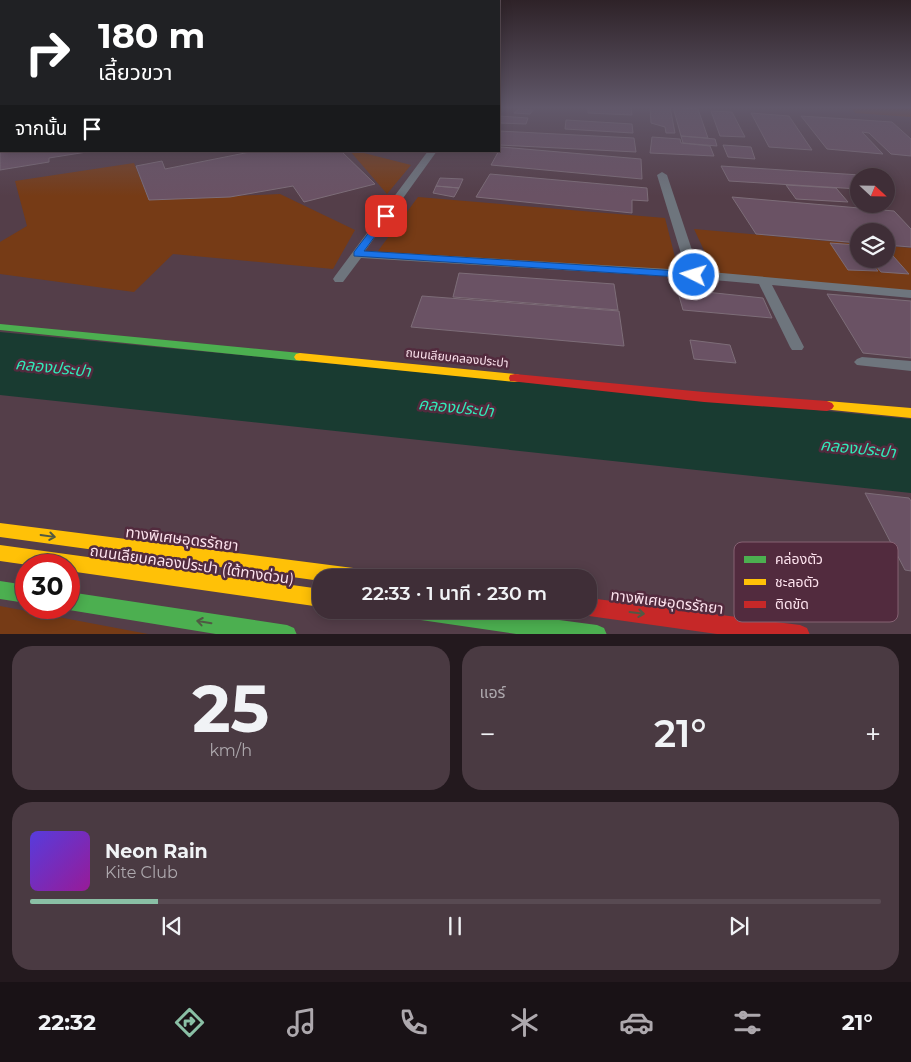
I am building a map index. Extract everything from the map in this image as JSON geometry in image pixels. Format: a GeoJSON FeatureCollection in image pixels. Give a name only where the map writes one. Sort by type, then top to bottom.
{"type":"FeatureCollection","features":[{"type":"Feature","properties":{"kind":"main road","name":"ถนนเลียบคลองประปา"},"geometry":{"type":"LineString","coordinates":[[0,327],[694,396],[911,414]]}},
{"type":"Feature","properties":{"kind":"main road","name":"ทางพิเศษอุดรรัถยา"},"geometry":{"type":"LineString","coordinates":[[0,530],[312,571]]}},
{"type":"Feature","properties":{"kind":"main road","name":"ถนนเลียบคลองประปา (ใต้ทางด่วน)"},"geometry":{"type":"LineString","coordinates":[[0,554],[312,597]]}},
{"type":"Feature","properties":{"kind":"main road"},"geometry":{"type":"LineString","coordinates":[[0,590],[15,592]]}},
{"type":"Feature","properties":{"kind":"main road"},"geometry":{"type":"LineString","coordinates":[[80,603],[287,634]]}},
{"type":"Feature","properties":{"kind":"main road","name":"ทางพิเศษอุดรรัถยา"},"geometry":{"type":"LineString","coordinates":[[597,608],[800,634]]}},
{"type":"Feature","properties":{"kind":"main road"},"geometry":{"type":"LineString","coordinates":[[483,619],[597,634]]}},
{"type":"Feature","properties":{"kind":"street"},"geometry":{"type":"LineString","coordinates":[[339,279],[432,152]]}},
{"type":"Feature","properties":{"kind":"street"},"geometry":{"type":"LineString","coordinates":[[662,175],[694,275]]}},
{"type":"Feature","properties":{"kind":"street"},"geometry":{"type":"LineString","coordinates":[[357,254],[694,275],[911,294]]}},
{"type":"Feature","properties":{"kind":"street"},"geometry":{"type":"LineString","coordinates":[[764,282],[796,347]]}},
{"type":"Feature","properties":{"kind":"street"},"geometry":{"type":"LineString","coordinates":[[862,362],[911,366]]}},
{"type":"Feature","properties":{"kind":"shaded area"},"geometry":{"type":"Polygon","coordinates":[[[351,152],[360,152],[411,165],[387,194],[351,152]]]}},
{"type":"Feature","properties":{"kind":"shaded area"},"geometry":{"type":"Polygon","coordinates":[[[134,163],[149,200],[280,194],[355,230],[333,269],[173,254],[134,292],[0,274],[0,242],[27,226],[15,181],[134,163]]]}},
{"type":"Feature","properties":{"kind":"shaded area"},"geometry":{"type":"Polygon","coordinates":[[[418,197],[665,218],[679,273],[375,255],[418,197]]]}},
{"type":"Feature","properties":{"kind":"shaded area"},"geometry":{"type":"Polygon","coordinates":[[[694,229],[850,243],[850,268],[895,268],[895,247],[911,248],[911,291],[717,278],[694,229]]]}},
{"type":"Feature","properties":{"kind":"shaded area"},"geometry":{"type":"Polygon","coordinates":[[[0,606],[15,609],[15,619],[69,619],[148,634],[0,634],[0,606]]]}},
{"type":"Feature","properties":{"kind":"water","name":"คลองประปา"},"geometry":{"type":"Polygon","coordinates":[[[0,332],[911,419],[911,493],[0,395],[0,332]]]}},
{"type":"Feature","properties":{"kind":"building"},"geometry":{"type":"Polygon","coordinates":[[[500,137],[634,138],[636,152],[500,145],[500,137]]]}},
{"type":"Feature","properties":{"kind":"building"},"geometry":{"type":"Polygon","coordinates":[[[652,137],[680,139],[681,143],[710,146],[714,156],[650,153],[652,137]]]}},
{"type":"Feature","properties":{"kind":"building"},"geometry":{"type":"Polygon","coordinates":[[[681,137],[715,139],[717,146],[683,143],[681,137]]]}},
{"type":"Feature","properties":{"kind":"building"},"geometry":{"type":"Polygon","coordinates":[[[763,137],[803,137],[812,150],[769,147],[763,137]]]}},
{"type":"Feature","properties":{"kind":"building"},"geometry":{"type":"Polygon","coordinates":[[[817,137],[866,137],[883,154],[827,149],[817,137]]]}},
{"type":"Feature","properties":{"kind":"building"},"geometry":{"type":"Polygon","coordinates":[[[873,137],[908,137],[911,139],[911,156],[891,154],[873,137]]]}},
{"type":"Feature","properties":{"kind":"building"},"geometry":{"type":"Polygon","coordinates":[[[723,145],[751,147],[755,159],[728,157],[723,145]]]}},
{"type":"Feature","properties":{"kind":"building"},"geometry":{"type":"Polygon","coordinates":[[[501,147],[641,159],[642,179],[491,165],[500,152],[501,147]]]}},
{"type":"Feature","properties":{"kind":"building"},"geometry":{"type":"Polygon","coordinates":[[[0,152],[87,152],[49,158],[49,162],[0,170],[0,152]]]}},
{"type":"Feature","properties":{"kind":"building"},"geometry":{"type":"Polygon","coordinates":[[[250,152],[342,152],[375,184],[304,202],[293,186],[230,197],[149,200],[136,166],[162,161],[165,169],[250,152]]]}},
{"type":"Feature","properties":{"kind":"building"},"geometry":{"type":"Polygon","coordinates":[[[721,166],[850,174],[850,188],[729,181],[721,166]]]}},
{"type":"Feature","properties":{"kind":"building"},"geometry":{"type":"Polygon","coordinates":[[[490,174],[647,188],[648,201],[632,200],[632,213],[476,197],[490,174]]]}},
{"type":"Feature","properties":{"kind":"building"},"geometry":{"type":"Polygon","coordinates":[[[440,178],[463,179],[459,188],[436,186],[440,178]]]}},
{"type":"Feature","properties":{"kind":"building"},"geometry":{"type":"Polygon","coordinates":[[[786,185],[836,188],[848,202],[796,199],[786,185]]]}},
{"type":"Feature","properties":{"kind":"building"},"geometry":{"type":"Polygon","coordinates":[[[436,186],[459,188],[454,197],[433,193],[436,186]]]}},
{"type":"Feature","properties":{"kind":"building"},"geometry":{"type":"Polygon","coordinates":[[[732,197],[850,207],[850,213],[895,212],[911,229],[911,247],[895,246],[895,223],[850,223],[850,242],[756,234],[732,197]]]}},
{"type":"Feature","properties":{"kind":"building"},"geometry":{"type":"Polygon","coordinates":[[[830,243],[850,244],[850,268],[876,268],[878,271],[848,270],[830,243]]]}},
{"type":"Feature","properties":{"kind":"building"},"geometry":{"type":"Polygon","coordinates":[[[895,258],[909,274],[881,272],[878,268],[895,268],[895,258]]]}},
{"type":"Feature","properties":{"kind":"building"},"geometry":{"type":"Polygon","coordinates":[[[459,273],[614,284],[618,310],[453,297],[459,273]]]}},
{"type":"Feature","properties":{"kind":"building"},"geometry":{"type":"Polygon","coordinates":[[[677,289],[763,298],[772,318],[683,310],[677,289]]]}},
{"type":"Feature","properties":{"kind":"building"},"geometry":{"type":"Polygon","coordinates":[[[827,294],[911,301],[911,358],[863,353],[827,294]]]}},
{"type":"Feature","properties":{"kind":"building"},"geometry":{"type":"Polygon","coordinates":[[[422,296],[619,311],[624,346],[411,327],[422,296]]]}},
{"type":"Feature","properties":{"kind":"building"},"geometry":{"type":"Polygon","coordinates":[[[690,340],[730,345],[736,363],[694,359],[690,340]]]}},
{"type":"Feature","properties":{"kind":"building"},"geometry":{"type":"Polygon","coordinates":[[[865,493],[909,498],[911,501],[911,571],[905,570],[898,557],[898,542],[890,542],[865,493]]]}},
{"type":"Feature","properties":{"kind":"traffic: fast"},"geometry":{"type":"LineString","coordinates":[[0,327],[300,357]]}},
{"type":"Feature","properties":{"kind":"traffic: fast"},"geometry":{"type":"LineString","coordinates":[[0,590],[15,592]]}},
{"type":"Feature","properties":{"kind":"traffic: fast"},"geometry":{"type":"LineString","coordinates":[[80,603],[281,634]]}},
{"type":"Feature","properties":{"kind":"traffic: fast"},"geometry":{"type":"LineString","coordinates":[[480,619],[590,634]]}},
{"type":"Feature","properties":{"kind":"traffic: slow"},"geometry":{"type":"LineString","coordinates":[[300,357],[515,378]]}},
{"type":"Feature","properties":{"kind":"traffic: slow"},"geometry":{"type":"LineString","coordinates":[[827,406],[911,413]]}},
{"type":"Feature","properties":{"kind":"traffic: slow"},"geometry":{"type":"LineString","coordinates":[[0,530],[312,571]]}},
{"type":"Feature","properties":{"kind":"traffic: slow"},"geometry":{"type":"LineString","coordinates":[[0,553],[312,597]]}},
{"type":"Feature","properties":{"kind":"traffic: jam"},"geometry":{"type":"LineString","coordinates":[[515,378],[704,397],[827,406]]}},
{"type":"Feature","properties":{"kind":"traffic: jam"},"geometry":{"type":"LineString","coordinates":[[597,608],[792,634]]}},
{"type":"Feature","properties":{"kind":"route"},"geometry":{"type":"LineString","coordinates":[[386,216],[357,254],[694,275]]}}]}
